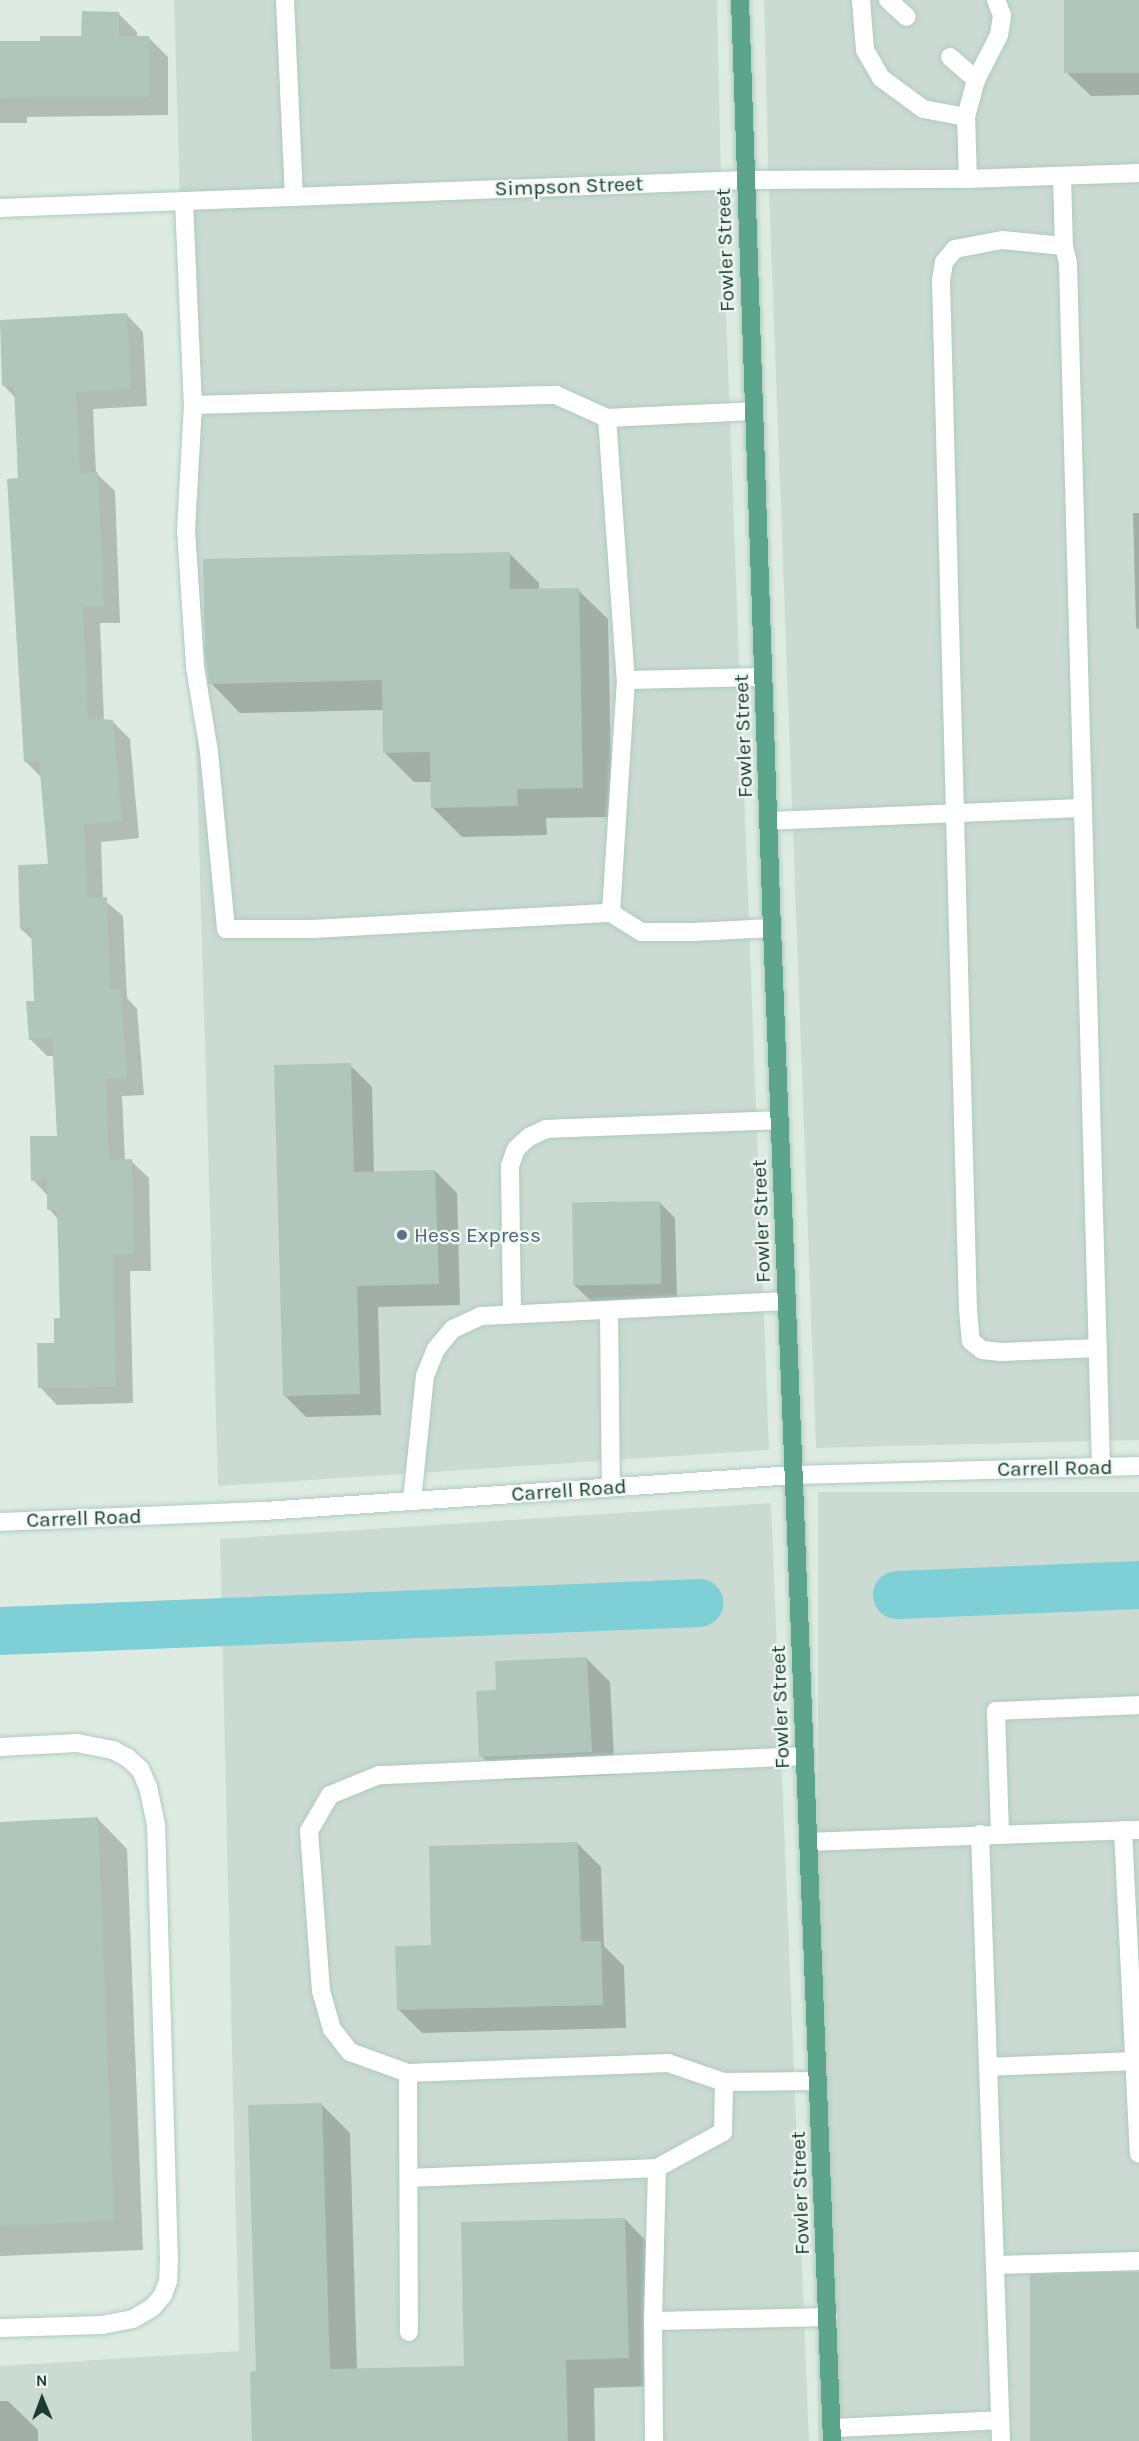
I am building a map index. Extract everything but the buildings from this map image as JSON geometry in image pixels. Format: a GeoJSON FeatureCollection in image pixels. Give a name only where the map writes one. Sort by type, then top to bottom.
{"type":"FeatureCollection","features":[{"type":"Feature","properties":{"kind":"main road","name":"Fowler Street"},"geometry":{"type":"LineString","coordinates":[[740,0],[744,180],[772,928],[832,2434]]}},
{"type":"Feature","properties":{"kind":"street"},"geometry":{"type":"LineString","coordinates":[[285,0],[294,197]]}},
{"type":"Feature","properties":{"kind":"street"},"geometry":{"type":"LineString","coordinates":[[861,0],[865,50],[881,78],[923,110],[966,117]]}},
{"type":"Feature","properties":{"kind":"street"},"geometry":{"type":"LineString","coordinates":[[888,0],[907,17]]}},
{"type":"Feature","properties":{"kind":"street"},"geometry":{"type":"LineString","coordinates":[[968,179],[966,117],[976,80],[999,35],[1002,15],[996,0]]}},
{"type":"Feature","properties":{"kind":"street"},"geometry":{"type":"LineString","coordinates":[[950,57],[976,80]]}},
{"type":"Feature","properties":{"kind":"street","name":"Simpson Street"},"geometry":{"type":"LineString","coordinates":[[0,208],[744,180],[968,179],[1139,173]]}},
{"type":"Feature","properties":{"kind":"street"},"geometry":{"type":"LineString","coordinates":[[1062,176],[1064,246],[1068,264],[1101,1467]]}},
{"type":"Feature","properties":{"kind":"street"},"geometry":{"type":"LineString","coordinates":[[184,201],[193,405],[186,530],[195,667],[209,752],[226,929],[312,929],[611,913],[641,932],[694,933],[772,928]]}},
{"type":"Feature","properties":{"kind":"street"},"geometry":{"type":"LineString","coordinates":[[1064,246],[1002,240],[955,249],[944,262],[941,280],[968,1309],[971,1341],[982,1350],[1001,1352],[1098,1348]]}},
{"type":"Feature","properties":{"kind":"street"},"geometry":{"type":"LineString","coordinates":[[193,405],[556,395],[607,418],[753,411]]}},
{"type":"Feature","properties":{"kind":"street"},"geometry":{"type":"LineString","coordinates":[[607,418],[626,680],[611,913]]}},
{"type":"Feature","properties":{"kind":"street"},"geometry":{"type":"LineString","coordinates":[[626,680],[763,676]]}},
{"type":"Feature","properties":{"kind":"street"},"geometry":{"type":"LineString","coordinates":[[768,822],[1083,808]]}},
{"type":"Feature","properties":{"kind":"street"},"geometry":{"type":"LineString","coordinates":[[512,1314],[510,1166],[516,1149],[530,1137],[546,1129],[780,1120]]}},
{"type":"Feature","properties":{"kind":"street"},"geometry":{"type":"LineString","coordinates":[[412,1501],[425,1376],[436,1350],[453,1329],[481,1316],[787,1301]]}},
{"type":"Feature","properties":{"kind":"street"},"geometry":{"type":"LineString","coordinates":[[609,1310],[611,1487]]}},
{"type":"Feature","properties":{"kind":"street","name":"Carrell Road"},"geometry":{"type":"LineString","coordinates":[[0,1522],[253,1512],[793,1475],[1139,1466]]}},
{"type":"Feature","properties":{"kind":"street"},"geometry":{"type":"LineString","coordinates":[[1000,1833],[996,1711],[1139,1705]]}},
{"type":"Feature","properties":{"kind":"street"},"geometry":{"type":"LineString","coordinates":[[0,1747],[77,1743],[113,1750],[128,1758],[140,1769],[148,1787],[156,1824],[169,2257],[168,2281],[163,2295],[153,2307],[133,2319],[93,2325],[0,2328]]}},
{"type":"Feature","properties":{"kind":"street"},"geometry":{"type":"LineString","coordinates":[[804,1756],[379,1775],[330,1795],[309,1831],[321,1991],[332,2029],[350,2052],[408,2073],[668,2063],[724,2082],[818,2081]]}},
{"type":"Feature","properties":{"kind":"street"},"geometry":{"type":"LineString","coordinates":[[808,1842],[1000,1833],[1131,1830],[1139,2154]]}},
{"type":"Feature","properties":{"kind":"street"},"geometry":{"type":"LineString","coordinates":[[980,1834],[1001,2441]]}},
{"type":"Feature","properties":{"kind":"street"},"geometry":{"type":"LineString","coordinates":[[988,2067],[1137,2061]]}},
{"type":"Feature","properties":{"kind":"street"},"geometry":{"type":"LineString","coordinates":[[408,2073],[409,2332]]}},
{"type":"Feature","properties":{"kind":"street"},"geometry":{"type":"LineString","coordinates":[[410,2178],[657,2168],[723,2132],[724,2082]]}},
{"type":"Feature","properties":{"kind":"street"},"geometry":{"type":"LineString","coordinates":[[654,2441],[653,2321],[657,2168]]}},
{"type":"Feature","properties":{"kind":"street"},"geometry":{"type":"LineString","coordinates":[[995,2265],[1139,2261]]}},
{"type":"Feature","properties":{"kind":"street"},"geometry":{"type":"LineString","coordinates":[[653,2321],[828,2317]]}},
{"type":"Feature","properties":{"kind":"street"},"geometry":{"type":"LineString","coordinates":[[832,2434],[1000,2420]]}},
{"type":"Feature","properties":{"kind":"shaded area"},"geometry":{"type":"Polygon","coordinates":[[[174,0],[717,0],[721,181],[769,1450],[218,1486],[174,0]]]}},
{"type":"Feature","properties":{"kind":"shaded area"},"geometry":{"type":"Polygon","coordinates":[[[764,0],[1139,0],[1139,1440],[816,1448],[768,163],[764,0]]]}},
{"type":"Feature","properties":{"kind":"shaded area"},"geometry":{"type":"Polygon","coordinates":[[[818,1492],[1139,1492],[1139,2441],[818,2441],[818,1492]]]}},
{"type":"Feature","properties":{"kind":"shaded area"},"geometry":{"type":"Polygon","coordinates":[[[771,1503],[809,2441],[0,2441],[0,2366],[239,2351],[220,1539],[771,1503]]]}},
{"type":"Feature","properties":{"kind":"waterway"},"geometry":{"type":"LineString","coordinates":[[897,1595],[1139,1585]]}},
{"type":"Feature","properties":{"kind":"waterway"},"geometry":{"type":"LineString","coordinates":[[0,1631],[699,1603]]}},
{"type":"Feature","properties":{"kind":"place","name":"Hess Express"},"geometry":{"type":"Point","coordinates":[402,1235]}}]}
